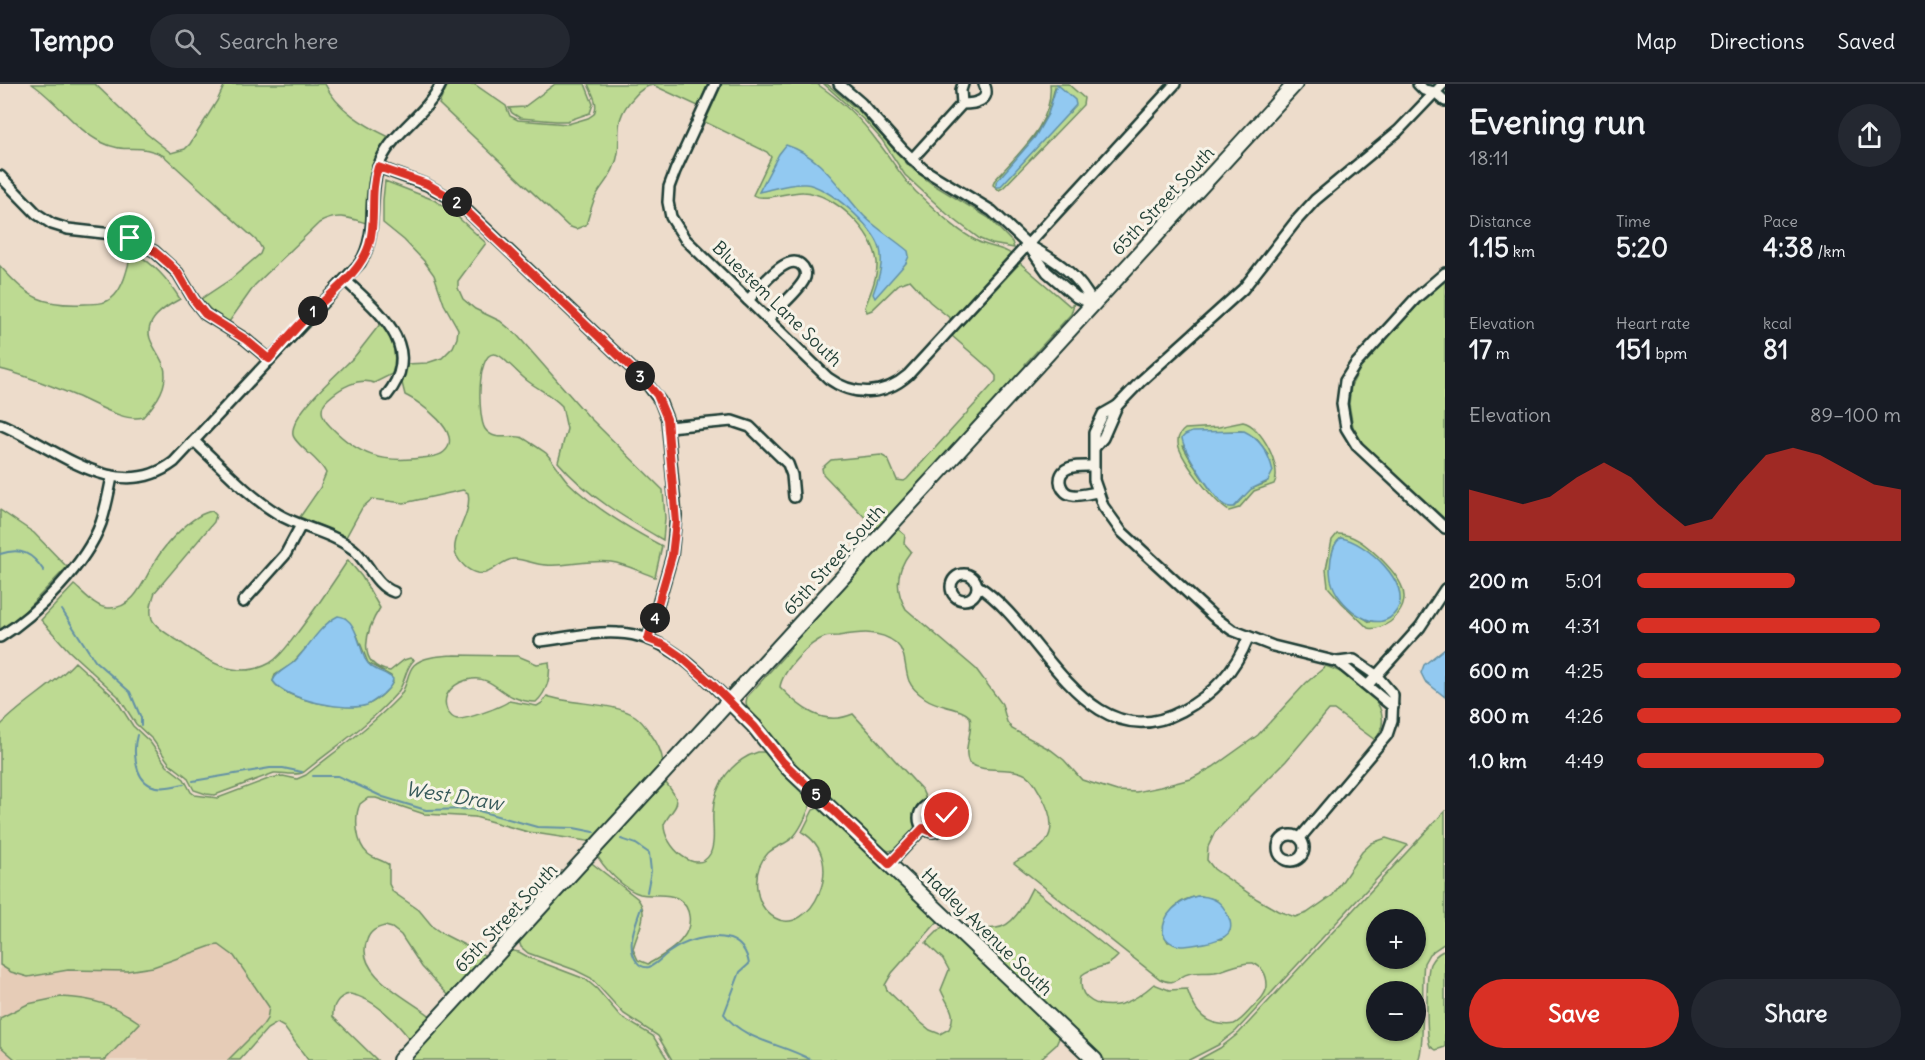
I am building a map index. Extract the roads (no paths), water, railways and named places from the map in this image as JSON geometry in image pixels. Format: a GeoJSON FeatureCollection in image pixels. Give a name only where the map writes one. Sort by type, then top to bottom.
{"type":"FeatureCollection","features":[{"type":"Feature","properties":{"kind":"street"},"geometry":{"type":"LineString","coordinates":[[0,424],[87,468],[112,477],[136,478],[156,472],[170,464],[360,263],[369,244],[372,223],[372,190],[378,167],[393,141],[430,102],[441,84]]}},
{"type":"Feature","properties":{"kind":"street","name":"Bluestem Lane South"},"geometry":{"type":"LineString","coordinates":[[715,84],[671,178],[668,192],[673,221],[683,236],[828,378],[839,385],[861,392],[885,389],[908,375],[1168,86]]}},
{"type":"Feature","properties":{"kind":"street"},"geometry":{"type":"LineString","coordinates":[[839,84],[861,103],[912,159],[934,176],[986,206],[1028,244],[1057,261],[1085,287],[1093,304]]}},
{"type":"Feature","properties":{"kind":"street"},"geometry":{"type":"LineString","coordinates":[[912,159],[962,104],[963,84]]}},
{"type":"Feature","properties":{"kind":"street"},"geometry":{"type":"LineString","coordinates":[[962,104],[982,101],[987,92],[984,84]]}},
{"type":"Feature","properties":{"kind":"street","name":"65th Street South"},"geometry":{"type":"LineString","coordinates":[[400,1060],[1295,84]]}},
{"type":"Feature","properties":{"kind":"street"},"geometry":{"type":"LineString","coordinates":[[1418,84],[1424,90],[1443,84]]}},
{"type":"Feature","properties":{"kind":"street"},"geometry":{"type":"LineString","coordinates":[[1435,88],[1445,101]]}},
{"type":"Feature","properties":{"kind":"street"},"geometry":{"type":"LineString","coordinates":[[1300,838],[1385,738],[1391,726],[1393,695],[1376,675],[1354,660],[1338,662],[1273,646],[1232,630],[1213,616],[1121,531],[1106,513],[1097,492],[1093,466],[1095,447],[1103,438],[1117,406],[1141,381],[1243,289],[1296,221],[1316,200],[1398,131],[1435,88]]}},
{"type":"Feature","properties":{"kind":"street"},"geometry":{"type":"LineString","coordinates":[[378,167],[427,184],[461,205],[649,385],[662,405],[668,427],[675,505],[675,537],[648,639]]}},
{"type":"Feature","properties":{"kind":"street"},"geometry":{"type":"LineString","coordinates":[[0,176],[37,214],[52,224],[68,229],[122,235],[154,251],[178,273],[205,314],[245,339],[269,359]]}},
{"type":"Feature","properties":{"kind":"street"},"geometry":{"type":"LineString","coordinates":[[1028,244],[1047,272],[1076,297],[1093,304]]}},
{"type":"Feature","properties":{"kind":"street"},"geometry":{"type":"LineString","coordinates":[[748,300],[785,263],[792,261],[801,264],[805,272],[802,283],[768,319]]}},
{"type":"Feature","properties":{"kind":"street"},"geometry":{"type":"LineString","coordinates":[[1445,273],[1416,298],[1355,364],[1344,385],[1342,404],[1346,428],[1357,446],[1445,528]]}},
{"type":"Feature","properties":{"kind":"street"},"geometry":{"type":"LineString","coordinates":[[345,280],[385,319],[397,337],[400,369],[387,395]]}},
{"type":"Feature","properties":{"kind":"street"},"geometry":{"type":"LineString","coordinates":[[668,427],[732,421],[750,427],[788,464],[792,475],[794,496]]}},
{"type":"Feature","properties":{"kind":"street"},"geometry":{"type":"LineString","coordinates":[[194,441],[262,503],[280,516],[353,549],[366,562],[379,582],[394,592]]}},
{"type":"Feature","properties":{"kind":"street"},"geometry":{"type":"LineString","coordinates":[[1093,466],[1066,469],[1061,475],[1060,483],[1070,495],[1097,492]]}},
{"type":"Feature","properties":{"kind":"street"},"geometry":{"type":"LineString","coordinates":[[0,637],[32,613],[85,555],[101,524],[112,477]]}},
{"type":"Feature","properties":{"kind":"street"},"geometry":{"type":"LineString","coordinates":[[243,602],[283,558],[301,525]]}},
{"type":"Feature","properties":{"kind":"street"},"geometry":{"type":"LineString","coordinates":[[978,586],[1011,616],[1082,697],[1102,712],[1128,720],[1147,721],[1167,717],[1195,703],[1233,670],[1248,638]]}},
{"type":"Feature","properties":{"kind":"street"},"geometry":{"type":"LineString","coordinates":[[1368,685],[1420,627],[1445,589]]}},
{"type":"Feature","properties":{"kind":"street"},"geometry":{"type":"LineString","coordinates":[[540,641],[611,633],[648,639],[664,645],[680,656],[729,701]]}},
{"type":"Feature","properties":{"kind":"street"},"geometry":{"type":"LineString","coordinates":[[1338,662],[1393,707]]}},
{"type":"Feature","properties":{"kind":"street","name":"Hadley Avenue South"},"geometry":{"type":"LineString","coordinates":[[729,701],[754,726],[783,762],[1095,1060]]}},
{"type":"Feature","properties":{"kind":"street"},"geometry":{"type":"LineString","coordinates":[[889,864],[923,828]]}},
{"type":"Feature","properties":{"kind":"water"},"geometry":{"type":"Polygon","coordinates":[[[1057,84],[1075,100],[1076,105],[1000,187],[996,187],[996,182],[1035,137],[1048,114],[1057,84]]]}},
{"type":"Feature","properties":{"kind":"water"},"geometry":{"type":"Polygon","coordinates":[[[786,145],[799,150],[821,166],[864,216],[908,251],[909,256],[906,263],[875,298],[873,294],[881,266],[880,249],[860,219],[837,199],[814,186],[788,185],[759,192],[786,145]]]}},
{"type":"Feature","properties":{"kind":"water"},"geometry":{"type":"Polygon","coordinates":[[[1244,431],[1255,438],[1263,448],[1273,471],[1268,481],[1251,489],[1234,507],[1228,507],[1213,493],[1182,438],[1192,432],[1244,431]]]}},
{"type":"Feature","properties":{"kind":"water"},"geometry":{"type":"Polygon","coordinates":[[[1341,538],[1351,541],[1373,555],[1393,577],[1400,600],[1397,610],[1389,618],[1371,621],[1361,617],[1337,594],[1331,579],[1330,565],[1334,547],[1341,538]]]}},
{"type":"Feature","properties":{"kind":"water"},"geometry":{"type":"Polygon","coordinates":[[[338,616],[349,621],[353,627],[368,663],[393,679],[387,691],[367,705],[346,707],[317,703],[290,694],[273,681],[279,673],[294,662],[326,625],[338,616]]]}},
{"type":"Feature","properties":{"kind":"water"},"geometry":{"type":"Polygon","coordinates":[[[1445,648],[1445,697],[1425,681],[1421,673],[1424,665],[1445,648]]]}},
{"type":"Feature","properties":{"kind":"water"},"geometry":{"type":"Polygon","coordinates":[[[1197,896],[1213,899],[1223,906],[1231,924],[1228,934],[1219,939],[1192,945],[1180,946],[1170,943],[1163,933],[1165,919],[1178,905],[1197,896]]]}},
{"type":"Feature","properties":{"kind":"waterway","name":"West Draw"},"geometry":{"type":"LineString","coordinates":[[0,554],[14,551],[25,553],[44,571]]}},
{"type":"Feature","properties":{"kind":"waterway","name":"West Draw"},"geometry":{"type":"LineString","coordinates":[[62,610],[95,661],[130,692],[141,718],[141,725]]}},
{"type":"Feature","properties":{"kind":"waterway","name":"West Draw"},"geometry":{"type":"LineString","coordinates":[[137,735],[136,762],[145,781],[158,787],[184,784]]}},
{"type":"Feature","properties":{"kind":"waterway","name":"West Draw"},"geometry":{"type":"LineString","coordinates":[[193,781],[270,768],[302,772]]}},
{"type":"Feature","properties":{"kind":"waterway","name":"West Draw"},"geometry":{"type":"LineString","coordinates":[[313,776],[338,776],[383,797],[426,810],[472,809],[537,827],[574,828],[594,832]]}},
{"type":"Feature","properties":{"kind":"waterway","name":"West Draw"},"geometry":{"type":"LineString","coordinates":[[621,839],[636,844],[649,853],[651,871],[647,892]]}},
{"type":"Feature","properties":{"kind":"waterway","name":"West Draw"},"geometry":{"type":"LineString","coordinates":[[641,908],[632,942],[634,956],[639,965],[652,966],[674,949],[697,939],[722,937],[734,941],[743,948],[749,964],[740,972],[724,1014],[742,1031],[811,1060]]}}]}
